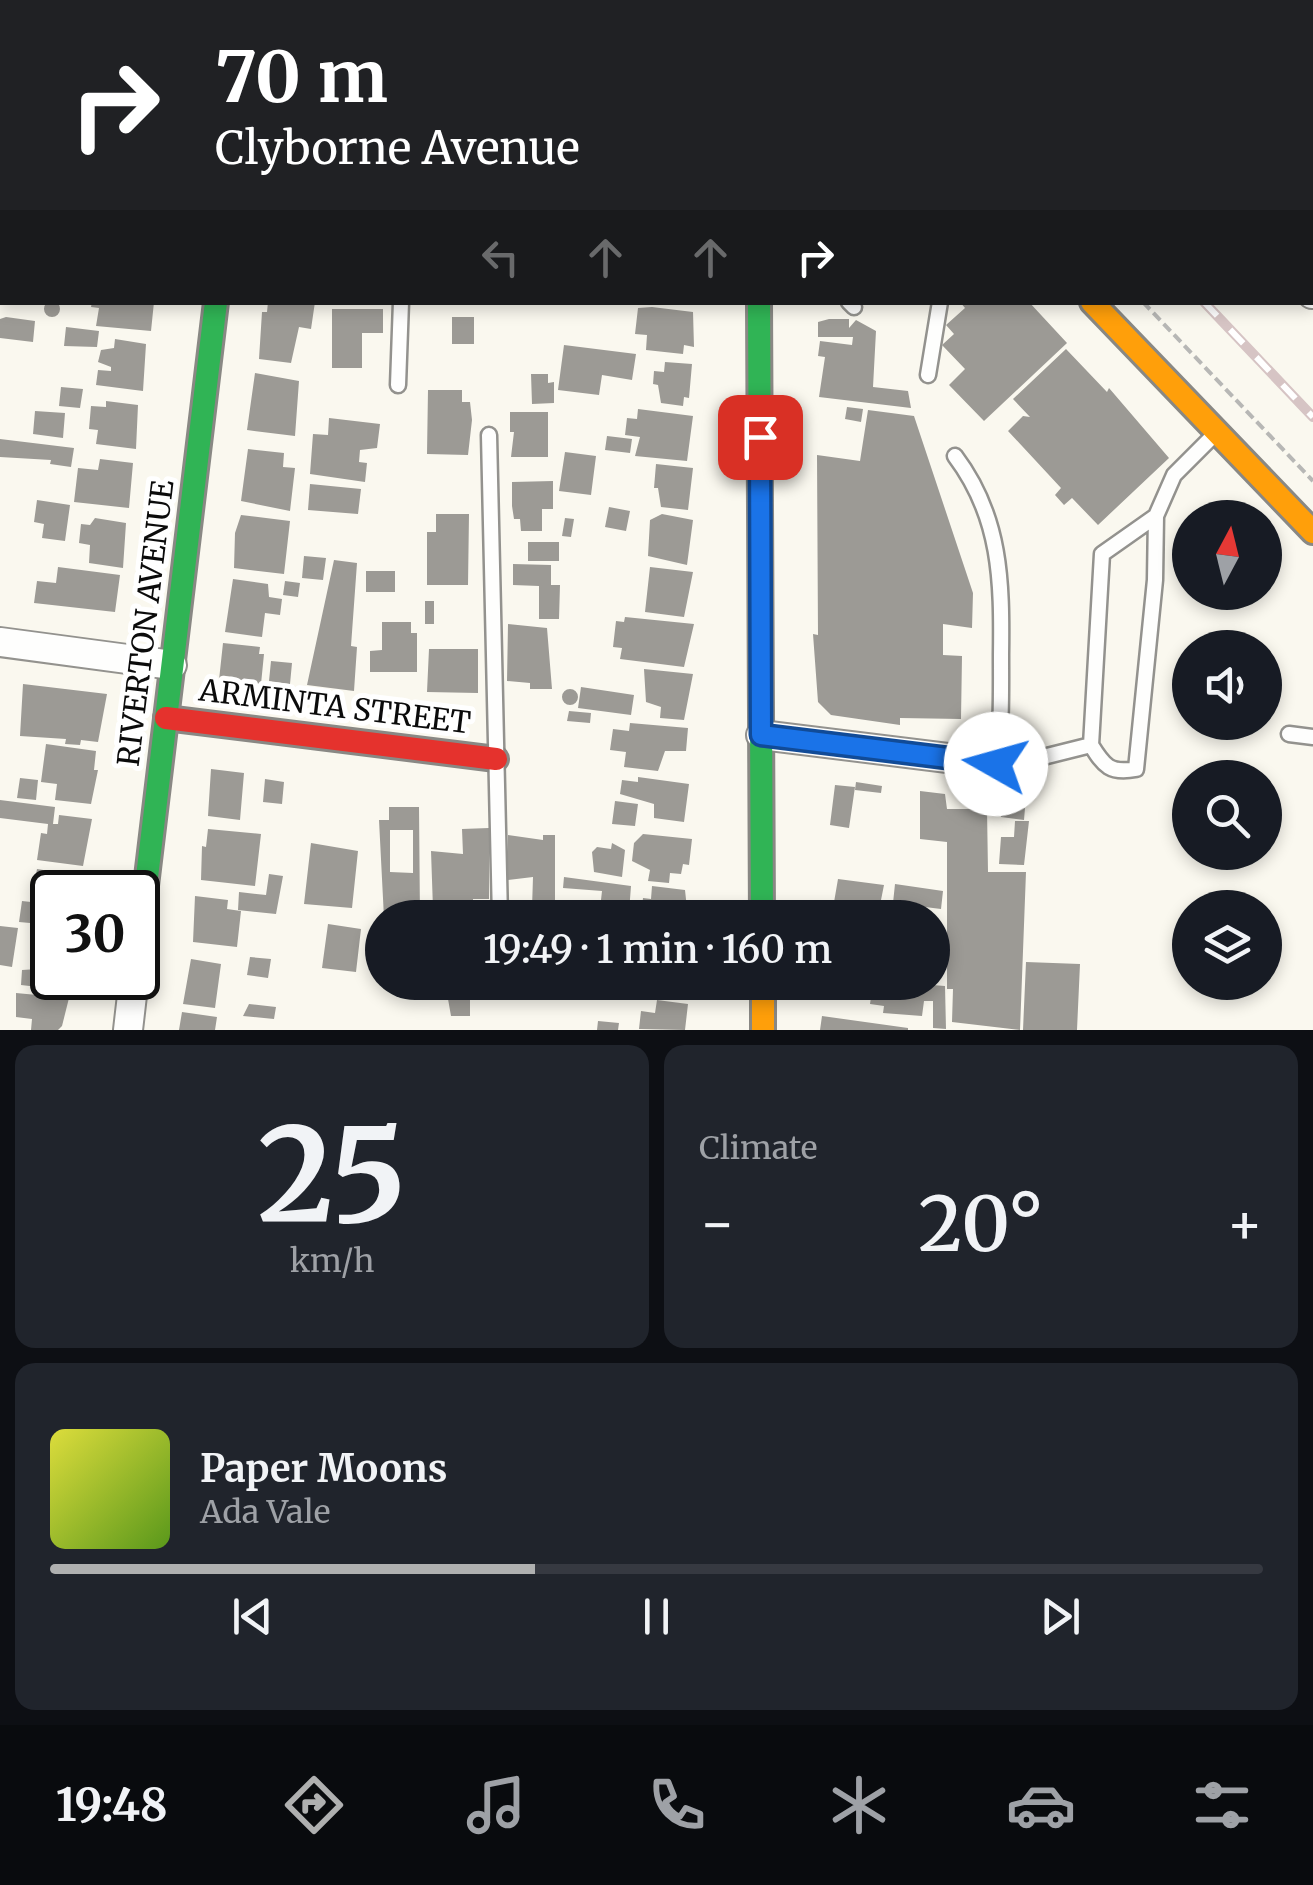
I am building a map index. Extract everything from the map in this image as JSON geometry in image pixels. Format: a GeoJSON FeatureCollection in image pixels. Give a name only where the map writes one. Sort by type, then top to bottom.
{"type":"FeatureCollection","features":[{"type":"Feature","properties":{"kind":"main road","name":"RIVERTON AVENUE"},"geometry":{"type":"LineString","coordinates":[[148,870],[216,305]]}},
{"type":"Feature","properties":{"kind":"main road"},"geometry":{"type":"LineString","coordinates":[[759,305],[762,900]]}},
{"type":"Feature","properties":{"kind":"main road"},"geometry":{"type":"LineString","coordinates":[[1095,305],[1313,532]]}},
{"type":"Feature","properties":{"kind":"main road","name":"ARMINTA STREET"},"geometry":{"type":"LineString","coordinates":[[166,718],[496,759]]}},
{"type":"Feature","properties":{"kind":"main road"},"geometry":{"type":"LineString","coordinates":[[762,1000],[763,1030]]}},
{"type":"Feature","properties":{"kind":"street","name":"ARMINTA STREET"},"geometry":{"type":"LineString","coordinates":[[0,642],[172,665]]}},
{"type":"Feature","properties":{"kind":"street"},"geometry":{"type":"LineString","coordinates":[[761,735],[996,764],[1027,761]]}},
{"type":"Feature","properties":{"kind":"street"},"geometry":{"type":"LineString","coordinates":[[128,1030],[131,1000]]}},
{"type":"Feature","properties":{"kind":"lane"},"geometry":{"type":"LineString","coordinates":[[398,385],[402,305]]}},
{"type":"Feature","properties":{"kind":"lane"},"geometry":{"type":"LineString","coordinates":[[928,376],[940,305]]}},
{"type":"Feature","properties":{"kind":"lane"},"geometry":{"type":"LineString","coordinates":[[1156,516],[1102,554],[1090,745],[1104,766],[1118,773],[1136,769],[1156,580],[1156,516],[1174,476],[1217,432]]}},
{"type":"Feature","properties":{"kind":"lane"},"geometry":{"type":"LineString","coordinates":[[489,434],[500,900]]}},
{"type":"Feature","properties":{"kind":"lane"},"geometry":{"type":"LineString","coordinates":[[954,456],[976,484],[998,548],[1002,592],[996,764]]}},
{"type":"Feature","properties":{"kind":"lane"},"geometry":{"type":"LineString","coordinates":[[1289,734],[1313,737]]}},
{"type":"Feature","properties":{"kind":"lane"},"geometry":{"type":"LineString","coordinates":[[1027,761],[1090,745]]}},
{"type":"Feature","properties":{"kind":"path"},"geometry":{"type":"LineString","coordinates":[[1146,305],[1313,481]]}},
{"type":"Feature","properties":{"kind":"building"},"geometry":{"type":"Polygon","coordinates":[[[46,305],[58,305],[60,309],[52,317],[44,309],[46,305]]]}},
{"type":"Feature","properties":{"kind":"building"},"geometry":{"type":"Polygon","coordinates":[[[154,305],[151,331],[96,326],[99,308],[91,307],[154,305]]]}},
{"type":"Feature","properties":{"kind":"building"},"geometry":{"type":"Polygon","coordinates":[[[268,305],[315,305],[311,329],[299,327],[291,363],[259,359],[262,312],[267,312],[268,305]]]}},
{"type":"Feature","properties":{"kind":"building"},"geometry":{"type":"Polygon","coordinates":[[[962,305],[1032,305],[1067,343],[984,421],[949,385],[965,369],[942,345],[954,334],[946,325],[965,308],[962,305]]]}},
{"type":"Feature","properties":{"kind":"building"},"geometry":{"type":"Polygon","coordinates":[[[638,308],[693,312],[694,347],[684,345],[683,354],[646,350],[647,335],[635,334],[638,308]]]}},
{"type":"Feature","properties":{"kind":"building"},"geometry":{"type":"Polygon","coordinates":[[[332,309],[383,309],[383,333],[362,333],[362,368],[332,368],[332,309]]]}},
{"type":"Feature","properties":{"kind":"building"},"geometry":{"type":"Polygon","coordinates":[[[452,317],[474,317],[474,344],[452,344],[452,317]]]}},
{"type":"Feature","properties":{"kind":"building"},"geometry":{"type":"Polygon","coordinates":[[[0,319],[35,321],[33,342],[0,338],[0,319]]]}},
{"type":"Feature","properties":{"kind":"building"},"geometry":{"type":"Polygon","coordinates":[[[849,319],[849,328],[856,320],[876,331],[873,387],[908,391],[911,408],[819,397],[825,357],[818,356],[820,341],[852,345],[853,337],[818,337],[818,322],[849,319]]]}},
{"type":"Feature","properties":{"kind":"building"},"geometry":{"type":"Polygon","coordinates":[[[66,327],[99,331],[97,347],[64,346],[66,327]]]}},
{"type":"Feature","properties":{"kind":"building"},"geometry":{"type":"Polygon","coordinates":[[[115,339],[146,344],[143,391],[96,385],[98,370],[111,371],[111,367],[98,362],[101,350],[114,348],[115,339]]]}},
{"type":"Feature","properties":{"kind":"building"},"geometry":{"type":"Polygon","coordinates":[[[564,345],[636,354],[632,380],[602,375],[599,395],[558,390],[564,345]]]}},
{"type":"Feature","properties":{"kind":"building"},"geometry":{"type":"Polygon","coordinates":[[[1066,349],[1107,392],[1109,388],[1169,458],[1098,525],[1072,498],[1064,505],[1055,495],[1061,488],[1008,431],[1023,416],[1030,417],[1013,399],[1066,349]]]}},
{"type":"Feature","properties":{"kind":"building"},"geometry":{"type":"Polygon","coordinates":[[[665,362],[692,364],[689,398],[684,397],[683,406],[661,403],[658,385],[653,384],[654,371],[664,372],[665,362]]]}},
{"type":"Feature","properties":{"kind":"building"},"geometry":{"type":"Polygon","coordinates":[[[255,373],[299,381],[295,436],[247,430],[255,373]]]}},
{"type":"Feature","properties":{"kind":"building"},"geometry":{"type":"Polygon","coordinates":[[[531,374],[548,374],[548,383],[554,382],[554,403],[532,404],[531,374]]]}},
{"type":"Feature","properties":{"kind":"building"},"geometry":{"type":"Polygon","coordinates":[[[61,387],[83,389],[80,408],[59,406],[61,387]]]}},
{"type":"Feature","properties":{"kind":"building"},"geometry":{"type":"Polygon","coordinates":[[[428,390],[462,390],[462,402],[470,402],[468,455],[427,454],[428,390]]]}},
{"type":"Feature","properties":{"kind":"building"},"geometry":{"type":"Polygon","coordinates":[[[106,401],[138,405],[136,449],[96,444],[98,430],[89,429],[91,406],[106,407],[106,401]]]}},
{"type":"Feature","properties":{"kind":"building"},"geometry":{"type":"Polygon","coordinates":[[[847,407],[863,409],[861,422],[845,419],[847,407]]]}},
{"type":"Feature","properties":{"kind":"building"},"geometry":{"type":"Polygon","coordinates":[[[638,409],[693,416],[687,461],[635,456],[640,437],[625,435],[627,418],[637,419],[638,409]]]}},
{"type":"Feature","properties":{"kind":"building"},"geometry":{"type":"Polygon","coordinates":[[[868,410],[914,416],[973,593],[972,628],[943,624],[943,655],[962,656],[961,719],[900,718],[900,725],[831,715],[818,702],[813,634],[818,635],[817,455],[860,461],[868,410]]]}},
{"type":"Feature","properties":{"kind":"building"},"geometry":{"type":"Polygon","coordinates":[[[35,411],[65,413],[63,438],[33,434],[35,411]]]}},
{"type":"Feature","properties":{"kind":"building"},"geometry":{"type":"Polygon","coordinates":[[[510,412],[548,412],[548,457],[511,457],[514,432],[510,432],[510,412]]]}},
{"type":"Feature","properties":{"kind":"building"},"geometry":{"type":"Polygon","coordinates":[[[329,418],[380,424],[377,448],[360,450],[359,462],[367,463],[365,482],[310,474],[313,434],[328,435],[329,418]]]}},
{"type":"Feature","properties":{"kind":"building"},"geometry":{"type":"Polygon","coordinates":[[[607,436],[632,439],[630,453],[605,450],[607,436]]]}},
{"type":"Feature","properties":{"kind":"building"},"geometry":{"type":"Polygon","coordinates":[[[0,439],[74,448],[71,467],[50,464],[51,460],[0,457],[0,439]]]}},
{"type":"Feature","properties":{"kind":"building"},"geometry":{"type":"Polygon","coordinates":[[[248,449],[284,453],[283,467],[295,468],[290,511],[241,501],[248,449]]]}},
{"type":"Feature","properties":{"kind":"building"},"geometry":{"type":"Polygon","coordinates":[[[565,452],[596,456],[591,495],[559,491],[565,452]]]}},
{"type":"Feature","properties":{"kind":"building"},"geometry":{"type":"Polygon","coordinates":[[[100,459],[133,463],[129,508],[74,502],[78,468],[98,470],[100,459]]]}},
{"type":"Feature","properties":{"kind":"building"},"geometry":{"type":"Polygon","coordinates":[[[656,464],[693,468],[688,510],[661,507],[658,488],[654,488],[656,464]]]}},
{"type":"Feature","properties":{"kind":"building"},"geometry":{"type":"Polygon","coordinates":[[[553,481],[553,509],[542,509],[542,531],[521,531],[520,519],[514,519],[512,482],[553,481]]]}},
{"type":"Feature","properties":{"kind":"building"},"geometry":{"type":"Polygon","coordinates":[[[310,484],[361,489],[358,514],[308,510],[310,484]]]}},
{"type":"Feature","properties":{"kind":"building"},"geometry":{"type":"Polygon","coordinates":[[[37,500],[70,505],[65,541],[42,538],[44,524],[34,522],[37,500]]]}},
{"type":"Feature","properties":{"kind":"building"},"geometry":{"type":"Polygon","coordinates":[[[609,507],[630,511],[626,531],[605,527],[609,507]]]}},
{"type":"Feature","properties":{"kind":"building"},"geometry":{"type":"Polygon","coordinates":[[[436,514],[469,514],[468,585],[427,585],[427,532],[436,532],[436,514]]]}},
{"type":"Feature","properties":{"kind":"building"},"geometry":{"type":"Polygon","coordinates":[[[662,514],[693,520],[687,565],[648,556],[650,520],[662,514]]]}},
{"type":"Feature","properties":{"kind":"building"},"geometry":{"type":"Polygon","coordinates":[[[241,515],[290,521],[284,574],[234,568],[235,533],[241,515]]]}},
{"type":"Feature","properties":{"kind":"building"},"geometry":{"type":"Polygon","coordinates":[[[95,518],[126,523],[123,568],[89,563],[90,545],[79,543],[81,524],[90,525],[95,518]]]}},
{"type":"Feature","properties":{"kind":"building"},"geometry":{"type":"Polygon","coordinates":[[[565,518],[574,519],[571,537],[562,536],[565,518]]]}},
{"type":"Feature","properties":{"kind":"building"},"geometry":{"type":"Polygon","coordinates":[[[528,542],[559,542],[559,561],[528,561],[528,542]]]}},
{"type":"Feature","properties":{"kind":"building"},"geometry":{"type":"Polygon","coordinates":[[[304,556],[326,558],[323,580],[302,578],[304,556]]]}},
{"type":"Feature","properties":{"kind":"building"},"geometry":{"type":"Polygon","coordinates":[[[334,560],[357,563],[351,646],[357,647],[354,691],[307,685],[334,560]]]}},
{"type":"Feature","properties":{"kind":"building"},"geometry":{"type":"Polygon","coordinates":[[[513,564],[551,565],[551,585],[560,585],[559,619],[539,619],[539,586],[513,585],[513,564]]]}},
{"type":"Feature","properties":{"kind":"building"},"geometry":{"type":"Polygon","coordinates":[[[58,567],[120,575],[115,612],[34,603],[37,581],[56,583],[58,567]]]}},
{"type":"Feature","properties":{"kind":"building"},"geometry":{"type":"Polygon","coordinates":[[[650,567],[693,572],[684,617],[645,612],[650,567]]]}},
{"type":"Feature","properties":{"kind":"building"},"geometry":{"type":"Polygon","coordinates":[[[366,571],[395,571],[395,592],[366,592],[366,571]]]}},
{"type":"Feature","properties":{"kind":"building"},"geometry":{"type":"Polygon","coordinates":[[[233,579],[268,584],[269,597],[282,599],[280,615],[265,613],[262,637],[225,632],[233,579]]]}},
{"type":"Feature","properties":{"kind":"building"},"geometry":{"type":"Polygon","coordinates":[[[285,581],[300,583],[298,597],[283,595],[285,581]]]}},
{"type":"Feature","properties":{"kind":"building"},"geometry":{"type":"Polygon","coordinates":[[[425,601],[434,601],[434,624],[425,624],[425,601]]]}},
{"type":"Feature","properties":{"kind":"building"},"geometry":{"type":"Polygon","coordinates":[[[625,617],[694,624],[684,667],[620,659],[622,648],[613,647],[616,621],[624,622],[625,617]]]}},
{"type":"Feature","properties":{"kind":"building"},"geometry":{"type":"Polygon","coordinates":[[[382,622],[411,622],[411,633],[417,633],[417,672],[370,672],[370,651],[382,650],[382,622]]]}},
{"type":"Feature","properties":{"kind":"building"},"geometry":{"type":"Polygon","coordinates":[[[508,624],[547,628],[552,689],[530,689],[530,683],[507,681],[508,624]]]}},
{"type":"Feature","properties":{"kind":"building"},"geometry":{"type":"Polygon","coordinates":[[[223,643],[260,647],[259,654],[264,654],[261,684],[219,680],[223,643]]]}},
{"type":"Feature","properties":{"kind":"building"},"geometry":{"type":"Polygon","coordinates":[[[429,649],[478,649],[478,693],[427,692],[429,649]]]}},
{"type":"Feature","properties":{"kind":"building"},"geometry":{"type":"Polygon","coordinates":[[[271,661],[292,663],[290,684],[269,681],[271,661]]]}},
{"type":"Feature","properties":{"kind":"building"},"geometry":{"type":"Polygon","coordinates":[[[644,669],[693,674],[684,720],[660,718],[661,707],[646,702],[644,669]]]}},
{"type":"Feature","properties":{"kind":"building"},"geometry":{"type":"Polygon","coordinates":[[[23,684],[107,694],[98,742],[81,740],[80,745],[65,744],[66,739],[20,736],[23,684]]]}},
{"type":"Feature","properties":{"kind":"building"},"geometry":{"type":"Polygon","coordinates":[[[581,687],[634,695],[631,715],[578,708],[581,687]]]}},
{"type":"Feature","properties":{"kind":"building"},"geometry":{"type":"Polygon","coordinates":[[[570,689],[578,697],[570,705],[562,697],[570,689]]]}},
{"type":"Feature","properties":{"kind":"building"},"geometry":{"type":"Polygon","coordinates":[[[569,711],[591,713],[590,723],[567,721],[569,711]]]}},
{"type":"Feature","properties":{"kind":"building"},"geometry":{"type":"Polygon","coordinates":[[[630,723],[688,728],[686,751],[665,751],[658,771],[624,767],[626,752],[610,750],[613,729],[629,731],[630,723]]]}},
{"type":"Feature","properties":{"kind":"building"},"geometry":{"type":"Polygon","coordinates":[[[46,744],[96,751],[94,770],[98,770],[91,804],[55,800],[57,784],[41,782],[46,744]]]}},
{"type":"Feature","properties":{"kind":"building"},"geometry":{"type":"Polygon","coordinates":[[[211,769],[244,773],[240,820],[208,816],[211,769]]]}},
{"type":"Feature","properties":{"kind":"building"},"geometry":{"type":"Polygon","coordinates":[[[638,777],[689,784],[684,822],[654,818],[654,804],[620,794],[622,780],[638,782],[638,777]]]}},
{"type":"Feature","properties":{"kind":"building"},"geometry":{"type":"Polygon","coordinates":[[[20,778],[38,780],[36,800],[17,798],[20,778]]]}},
{"type":"Feature","properties":{"kind":"building"},"geometry":{"type":"Polygon","coordinates":[[[265,779],[284,782],[282,804],[263,802],[265,779]]]}},
{"type":"Feature","properties":{"kind":"building"},"geometry":{"type":"Polygon","coordinates":[[[856,782],[882,786],[881,793],[855,790],[856,782]]]}},
{"type":"Feature","properties":{"kind":"building"},"geometry":{"type":"Polygon","coordinates":[[[835,785],[855,787],[849,828],[830,825],[835,785]]]}},
{"type":"Feature","properties":{"kind":"building"},"geometry":{"type":"Polygon","coordinates":[[[920,791],[945,794],[947,809],[987,809],[988,872],[1026,872],[1020,1030],[952,1022],[947,842],[920,839],[920,791]]]}},
{"type":"Feature","properties":{"kind":"building"},"geometry":{"type":"Polygon","coordinates":[[[0,800],[55,807],[53,824],[58,824],[59,815],[92,819],[83,866],[37,860],[41,833],[47,834],[48,824],[0,818],[0,800]]]}},
{"type":"Feature","properties":{"kind":"building"},"geometry":{"type":"Polygon","coordinates":[[[615,801],[638,804],[635,826],[612,824],[615,801]]]}},
{"type":"Feature","properties":{"kind":"building"},"geometry":{"type":"Polygon","coordinates":[[[1003,806],[1025,808],[1024,820],[1001,817],[1003,806]]]}},
{"type":"Feature","properties":{"kind":"building"},"geometry":{"type":"Polygon","coordinates":[[[389,807],[419,807],[420,900],[383,900],[379,820],[389,820],[389,807]],[[390,830],[390,872],[413,873],[413,830],[390,830]]]}},
{"type":"Feature","properties":{"kind":"building"},"geometry":{"type":"Polygon","coordinates":[[[1015,821],[1029,821],[1024,865],[999,864],[1001,837],[1014,837],[1015,821]]]}},
{"type":"Feature","properties":{"kind":"building"},"geometry":{"type":"Polygon","coordinates":[[[489,828],[489,899],[433,900],[431,851],[463,854],[462,829],[489,828]]]}},
{"type":"Feature","properties":{"kind":"building"},"geometry":{"type":"Polygon","coordinates":[[[208,829],[261,834],[255,886],[201,880],[202,846],[206,847],[208,829]]]}},
{"type":"Feature","properties":{"kind":"building"},"geometry":{"type":"Polygon","coordinates":[[[643,834],[692,839],[689,865],[683,864],[681,874],[670,873],[669,883],[648,881],[650,870],[632,861],[634,843],[643,834]]]}},
{"type":"Feature","properties":{"kind":"building"},"geometry":{"type":"Polygon","coordinates":[[[508,835],[543,840],[543,835],[555,835],[555,900],[532,900],[533,877],[508,880],[508,835]]]}},
{"type":"Feature","properties":{"kind":"building"},"geometry":{"type":"Polygon","coordinates":[[[311,843],[358,851],[352,908],[304,904],[311,843]]]}},
{"type":"Feature","properties":{"kind":"building"},"geometry":{"type":"Polygon","coordinates":[[[612,843],[625,850],[622,877],[594,872],[592,852],[597,847],[611,849],[612,843]]]}},
{"type":"Feature","properties":{"kind":"building"},"geometry":{"type":"Polygon","coordinates":[[[269,874],[283,876],[276,914],[238,910],[239,892],[266,895],[269,874]]]}},
{"type":"Feature","properties":{"kind":"building"},"geometry":{"type":"Polygon","coordinates":[[[564,877],[631,886],[630,900],[601,900],[602,891],[563,888],[564,877]]]}},
{"type":"Feature","properties":{"kind":"building"},"geometry":{"type":"Polygon","coordinates":[[[838,879],[884,885],[881,900],[834,900],[838,879]]]}},
{"type":"Feature","properties":{"kind":"building"},"geometry":{"type":"Polygon","coordinates":[[[895,884],[943,891],[942,900],[893,900],[895,884]]]}},
{"type":"Feature","properties":{"kind":"building"},"geometry":{"type":"Polygon","coordinates":[[[652,886],[685,890],[686,900],[643,900],[651,899],[652,886]]]}},
{"type":"Feature","properties":{"kind":"building"},"geometry":{"type":"Polygon","coordinates":[[[195,896],[228,900],[227,909],[241,911],[237,947],[193,942],[195,896]]]}},
{"type":"Feature","properties":{"kind":"building"},"geometry":{"type":"Polygon","coordinates":[[[22,901],[30,902],[30,923],[19,922],[22,901]]]}},
{"type":"Feature","properties":{"kind":"building"},"geometry":{"type":"Polygon","coordinates":[[[328,924],[361,929],[356,972],[322,968],[328,924]]]}},
{"type":"Feature","properties":{"kind":"building"},"geometry":{"type":"Polygon","coordinates":[[[0,926],[18,928],[12,967],[0,965],[0,926]]]}},
{"type":"Feature","properties":{"kind":"building"},"geometry":{"type":"Polygon","coordinates":[[[250,957],[271,959],[268,978],[247,975],[250,957]]]}},
{"type":"Feature","properties":{"kind":"building"},"geometry":{"type":"Polygon","coordinates":[[[191,959],[221,964],[215,1008],[183,1004],[191,959]]]}},
{"type":"Feature","properties":{"kind":"building"},"geometry":{"type":"Polygon","coordinates":[[[1026,962],[1080,964],[1077,1030],[1023,1030],[1026,962]]]}},
{"type":"Feature","properties":{"kind":"building"},"geometry":{"type":"Polygon","coordinates":[[[22,970],[30,970],[30,986],[21,985],[22,970]]]}},
{"type":"Feature","properties":{"kind":"building"},"geometry":{"type":"Polygon","coordinates":[[[16,993],[30,994],[30,1000],[68,1000],[58,1030],[31,1030],[32,1019],[16,1017],[16,993]]]}},
{"type":"Feature","properties":{"kind":"building"},"geometry":{"type":"Polygon","coordinates":[[[448,1000],[470,1000],[470,1016],[451,1016],[448,1000]]]}},
{"type":"Feature","properties":{"kind":"building"},"geometry":{"type":"Polygon","coordinates":[[[657,1000],[688,1004],[685,1030],[639,1029],[641,1011],[655,1013],[657,1000]]]}},
{"type":"Feature","properties":{"kind":"building"},"geometry":{"type":"Polygon","coordinates":[[[871,1000],[945,1000],[946,1029],[933,1028],[933,1001],[924,1001],[922,1016],[883,1013],[884,1006],[870,1004],[871,1000]]]}},
{"type":"Feature","properties":{"kind":"building"},"geometry":{"type":"Polygon","coordinates":[[[249,1004],[276,1007],[274,1019],[243,1016],[249,1004]]]}},
{"type":"Feature","properties":{"kind":"building"},"geometry":{"type":"Polygon","coordinates":[[[182,1012],[217,1017],[215,1030],[179,1030],[182,1012]]]}},
{"type":"Feature","properties":{"kind":"building"},"geometry":{"type":"Polygon","coordinates":[[[822,1016],[908,1028],[908,1030],[820,1030],[822,1016]]]}},
{"type":"Feature","properties":{"kind":"building"},"geometry":{"type":"Polygon","coordinates":[[[598,1021],[619,1023],[618,1030],[597,1030],[598,1021]]]}},
{"type":"Feature","properties":{"kind":"railway"},"geometry":{"type":"LineString","coordinates":[[1207,305],[1313,417]]}},
{"type":"Feature","properties":{"kind":"traffic: fast"},"geometry":{"type":"LineString","coordinates":[[148,870],[216,305]]}},
{"type":"Feature","properties":{"kind":"traffic: fast"},"geometry":{"type":"LineString","coordinates":[[759,305],[762,900]]}},
{"type":"Feature","properties":{"kind":"traffic: slow"},"geometry":{"type":"LineString","coordinates":[[1095,305],[1313,532]]}},
{"type":"Feature","properties":{"kind":"traffic: slow"},"geometry":{"type":"LineString","coordinates":[[763,1000],[763,1030]]}},
{"type":"Feature","properties":{"kind":"traffic: jam"},"geometry":{"type":"LineString","coordinates":[[166,718],[496,759]]}},
{"type":"Feature","properties":{"kind":"route"},"geometry":{"type":"LineString","coordinates":[[760,437],[761,735],[996,764]]}}]}
